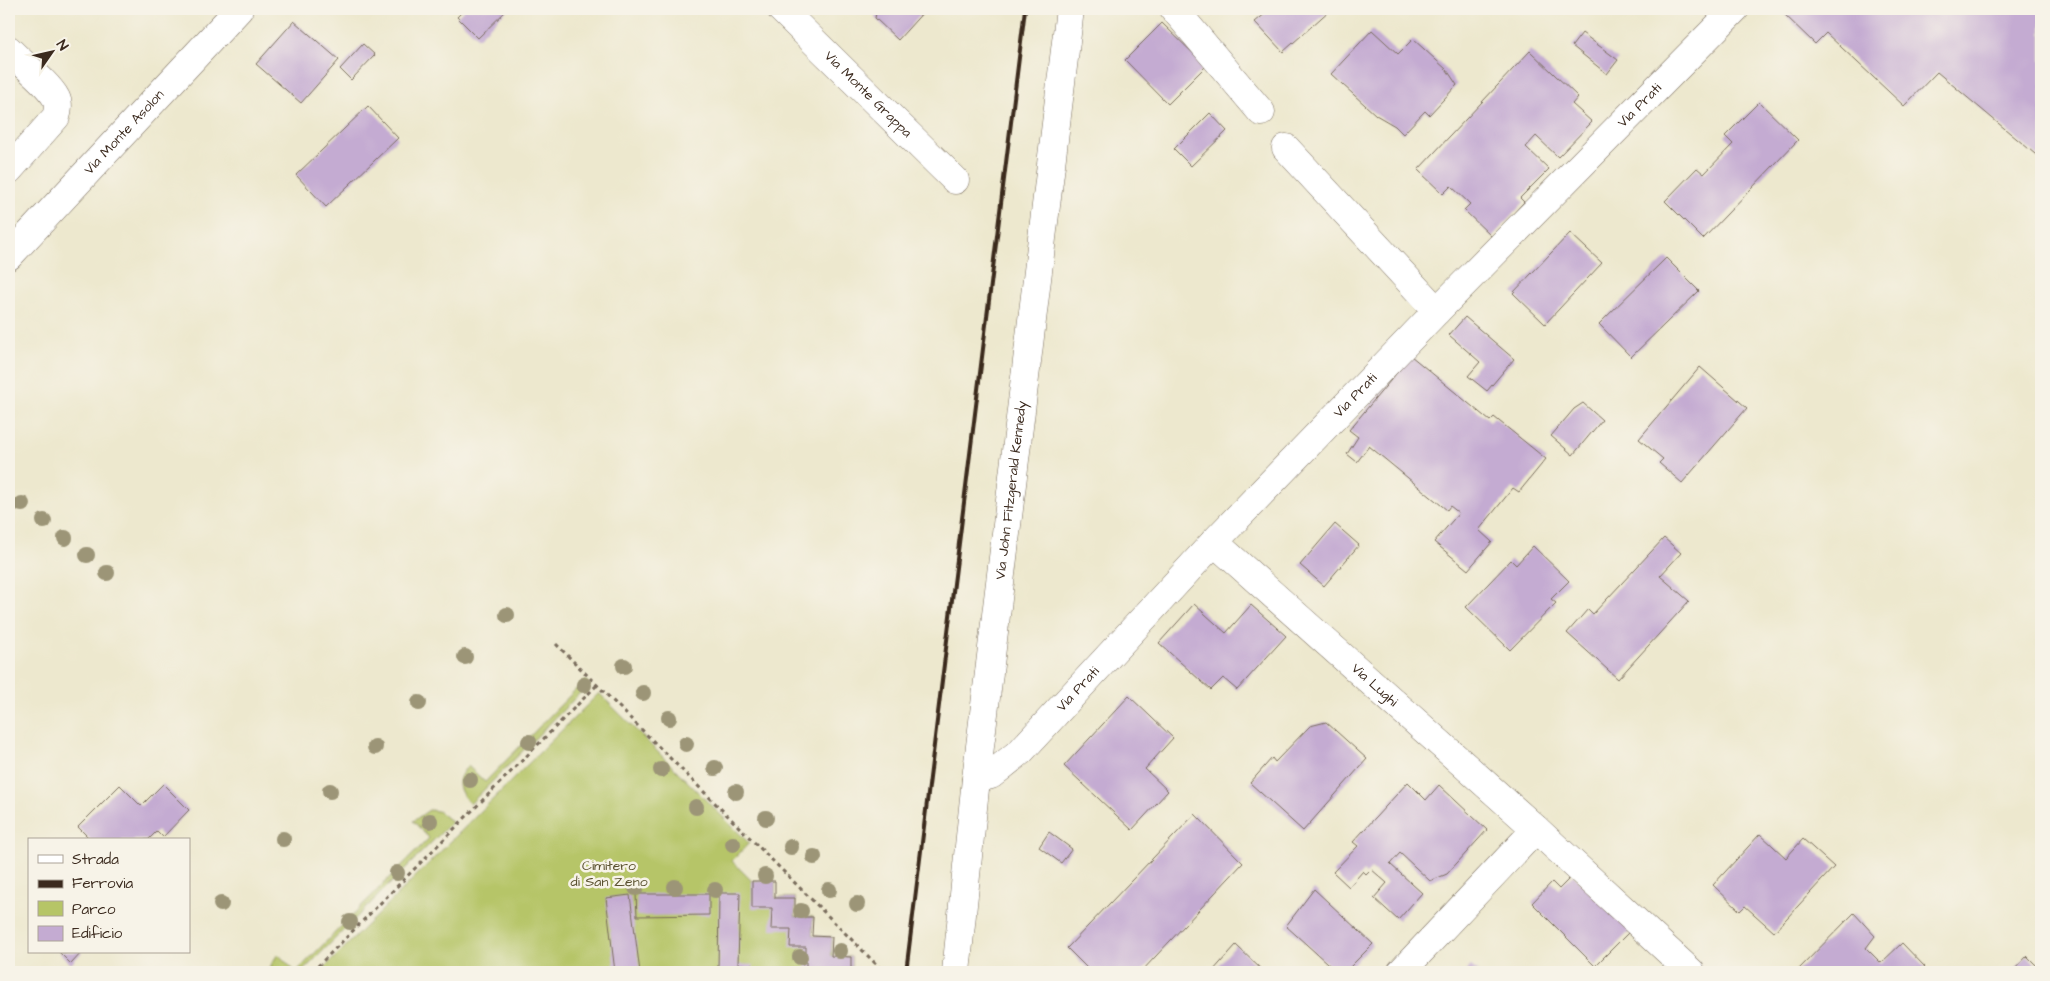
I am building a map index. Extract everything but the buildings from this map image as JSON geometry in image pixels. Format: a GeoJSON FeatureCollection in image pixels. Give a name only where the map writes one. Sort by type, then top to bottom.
{"type":"FeatureCollection","features":[{"type":"Feature","properties":{"kind":"street","name":"Via Monte Asolon"},"geometry":{"type":"LineString","coordinates":[[9,256],[239,9]]}},
{"type":"Feature","properties":{"kind":"street","name":"Via Monte Grappa"},"geometry":{"type":"LineString","coordinates":[[781,9],[955,180]]}},
{"type":"Feature","properties":{"kind":"street","name":"Via John Fitzgerald Kennedy"},"geometry":{"type":"LineString","coordinates":[[956,972],[976,779],[1070,9]]}},
{"type":"Feature","properties":{"kind":"street"},"geometry":{"type":"LineString","coordinates":[[1174,9],[1260,112]]}},
{"type":"Feature","properties":{"kind":"street","name":"Via Prati"},"geometry":{"type":"LineString","coordinates":[[976,779],[991,775],[1021,751],[1214,542],[1437,311],[1735,9]]}},
{"type":"Feature","properties":{"kind":"street"},"geometry":{"type":"LineString","coordinates":[[9,50],[50,90],[57,99],[58,110],[56,117],[11,161]]}},
{"type":"Feature","properties":{"kind":"street"},"geometry":{"type":"LineString","coordinates":[[1286,148],[1437,311]]}},
{"type":"Feature","properties":{"kind":"street","name":"Via Lughi"},"geometry":{"type":"LineString","coordinates":[[1214,542],[1536,829],[1691,972]]}},
{"type":"Feature","properties":{"kind":"street"},"geometry":{"type":"LineString","coordinates":[[1401,972],[1536,829]]}},
{"type":"Feature","properties":{"kind":"path"},"geometry":{"type":"LineString","coordinates":[[556,644],[884,972]]}},
{"type":"Feature","properties":{"kind":"path"},"geometry":{"type":"LineString","coordinates":[[312,972],[598,684]]}},
{"type":"Feature","properties":{"kind":"green space"},"geometry":{"type":"Polygon","coordinates":[[[585,680],[589,684],[470,804],[460,790],[459,785],[461,776],[468,766],[485,782],[585,680]]]}},
{"type":"Feature","properties":{"kind":"green space","name":"Cimitero di San Zeno"},"geometry":{"type":"Polygon","coordinates":[[[599,693],[749,843],[732,861],[752,881],[775,881],[775,898],[795,898],[795,916],[813,917],[812,936],[832,937],[832,956],[851,957],[851,972],[320,972],[599,693]]]}},
{"type":"Feature","properties":{"kind":"green space"},"geometry":{"type":"Polygon","coordinates":[[[429,810],[438,811],[452,822],[302,972],[296,972],[429,838],[413,821],[429,810]]]}},
{"type":"Feature","properties":{"kind":"green space"},"geometry":{"type":"Polygon","coordinates":[[[278,954],[296,972],[269,972],[278,954]]]}},
{"type":"Feature","properties":{"kind":"railway"},"geometry":{"type":"LineString","coordinates":[[906,972],[1025,9]]}}]}
